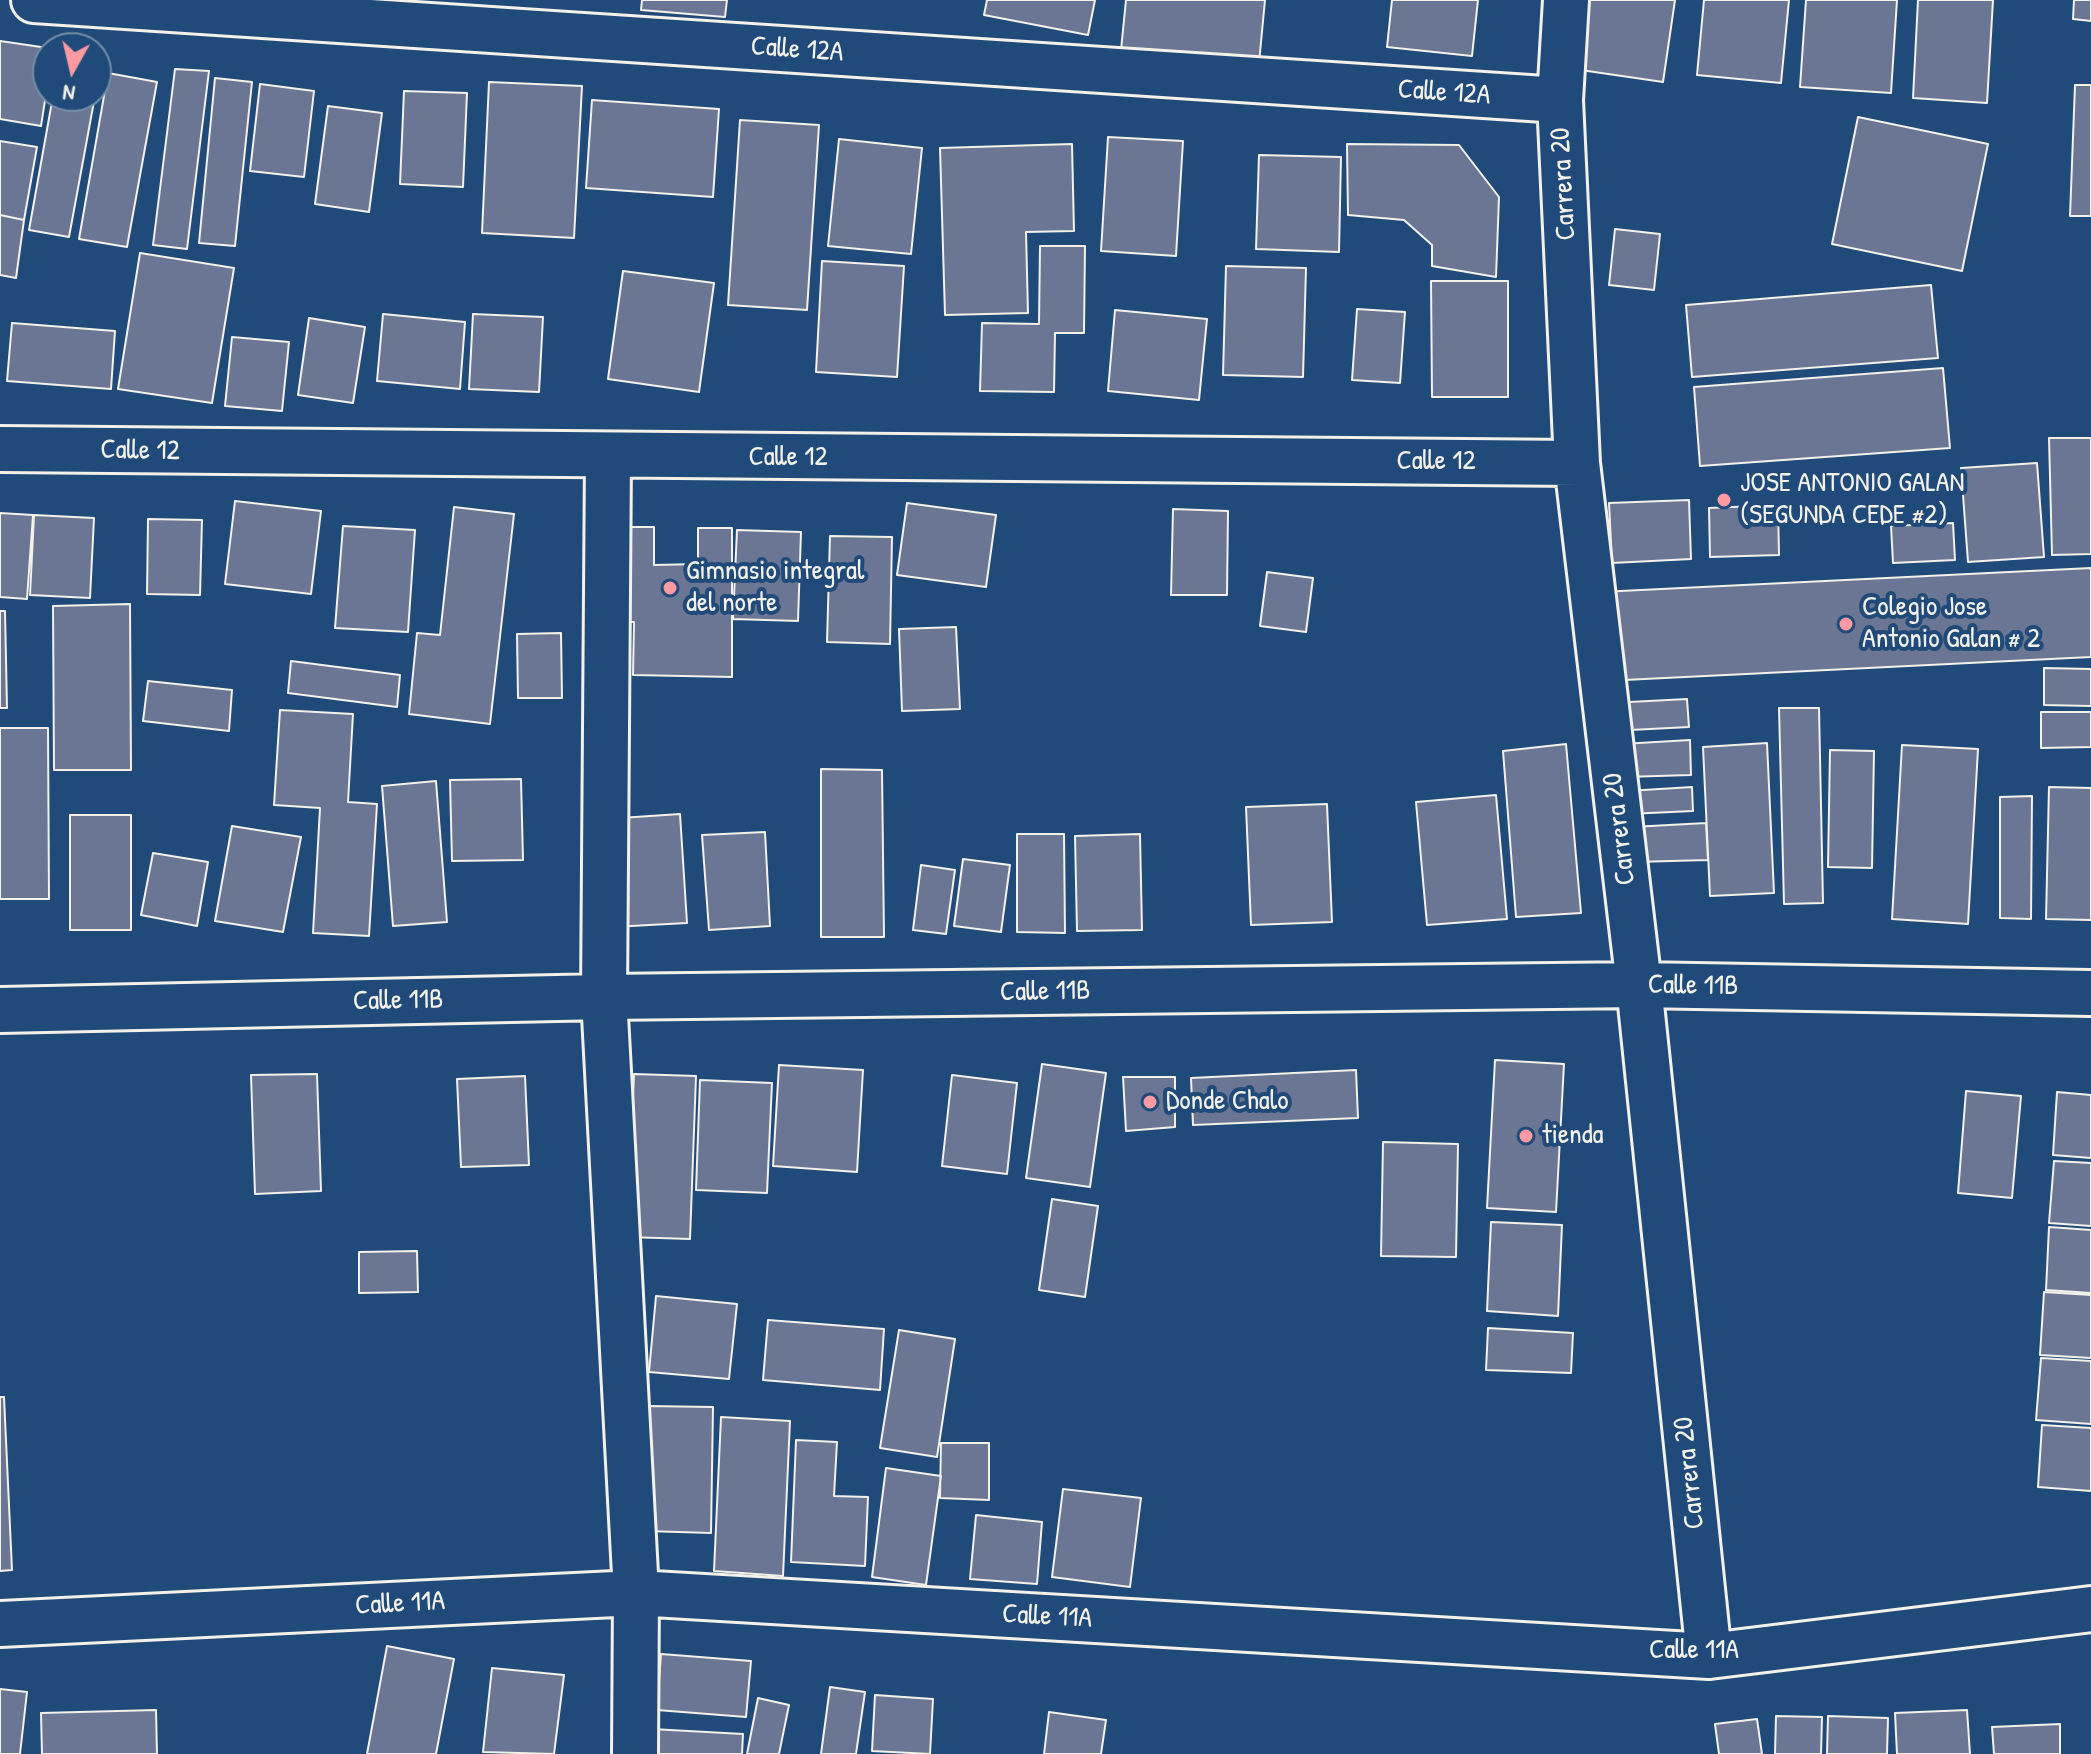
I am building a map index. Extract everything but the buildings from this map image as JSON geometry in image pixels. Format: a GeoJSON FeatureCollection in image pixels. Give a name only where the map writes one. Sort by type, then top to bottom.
{"type":"FeatureCollection","features":[{"type":"Feature","properties":{"kind":"street","name":"Calle 12A"},"geometry":{"type":"LineString","coordinates":[[34,0],[1560,100]]}},
{"type":"Feature","properties":{"kind":"street","name":"Carrera 20"},"geometry":{"type":"LineString","coordinates":[[1566,0],[1560,100],[1577,463],[1639,985],[1709,1656]]}},
{"type":"Feature","properties":{"kind":"street","name":"Calle 12"},"geometry":{"type":"LineString","coordinates":[[0,449],[608,457],[1577,463]]}},
{"type":"Feature","properties":{"kind":"street"},"geometry":{"type":"LineString","coordinates":[[608,457],[604,997],[636,1593],[635,1754]]}},
{"type":"Feature","properties":{"kind":"street","name":"Calle 11B"},"geometry":{"type":"LineString","coordinates":[[0,1010],[604,997],[1639,985],[2091,993]]}},
{"type":"Feature","properties":{"kind":"street","name":"Calle 11A"},"geometry":{"type":"LineString","coordinates":[[0,1624],[636,1593],[1709,1656],[2091,1609]]}},
{"type":"Feature","properties":{"kind":"place","name":"JOSE ANTONIO GALAN (SEGUNDA CEDE #2)"},"geometry":{"type":"Point","coordinates":[1724,500]}},
{"type":"Feature","properties":{"kind":"place","name":"Gimnasio integral del norte"},"geometry":{"type":"Point","coordinates":[670,588]}},
{"type":"Feature","properties":{"kind":"place","name":"Colegio Jose Antonio Galan # 2"},"geometry":{"type":"Point","coordinates":[1846,624]}},
{"type":"Feature","properties":{"kind":"place","name":"Donde Chalo"},"geometry":{"type":"Point","coordinates":[1150,1102]}},
{"type":"Feature","properties":{"kind":"place","name":"tienda"},"geometry":{"type":"Point","coordinates":[1526,1136]}}]}
